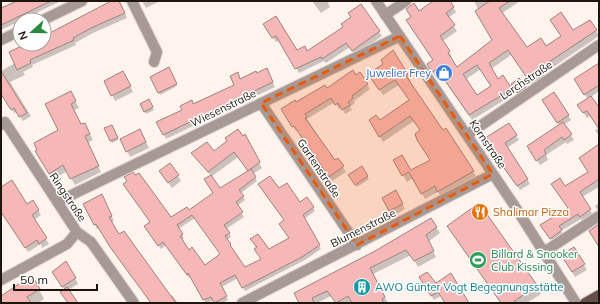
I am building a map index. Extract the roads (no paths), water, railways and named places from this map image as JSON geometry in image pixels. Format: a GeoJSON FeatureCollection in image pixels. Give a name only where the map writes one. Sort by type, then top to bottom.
{"type":"FeatureCollection","features":[{"type":"Feature","properties":{"kind":"main road"},"geometry":{"type":"LineString","coordinates":[[585,303],[599,295]]}},
{"type":"Feature","properties":{"kind":"street"},"geometry":{"type":"LineString","coordinates":[[52,16],[82,1]]}},
{"type":"Feature","properties":{"kind":"street"},"geometry":{"type":"LineString","coordinates":[[132,1],[157,52],[154,62]]}},
{"type":"Feature","properties":{"kind":"street","name":"Kornstraße"},"geometry":{"type":"LineString","coordinates":[[376,1],[494,174],[576,303]]}},
{"type":"Feature","properties":{"kind":"street"},"geometry":{"type":"LineString","coordinates":[[385,15],[406,1]]}},
{"type":"Feature","properties":{"kind":"street"},"geometry":{"type":"LineString","coordinates":[[1,40],[12,35]]}},
{"type":"Feature","properties":{"kind":"street","name":"Wiesenstraße"},"geometry":{"type":"LineString","coordinates":[[57,202],[400,36]]}},
{"type":"Feature","properties":{"kind":"street","name":"Lerchstraße"},"geometry":{"type":"LineString","coordinates":[[467,135],[599,45]]}},
{"type":"Feature","properties":{"kind":"street","name":"Gartenstraße"},"geometry":{"type":"LineString","coordinates":[[262,103],[357,245]]}},
{"type":"Feature","properties":{"kind":"street","name":"Ringstraße"},"geometry":{"type":"LineString","coordinates":[[2,121],[76,232],[91,242],[134,303]]}},
{"type":"Feature","properties":{"kind":"street","name":"Blumenstraße"},"geometry":{"type":"LineString","coordinates":[[242,303],[494,174]]}},
{"type":"Feature","properties":{"kind":"street"},"geometry":{"type":"LineString","coordinates":[[544,252],[599,216]]}},
{"type":"Feature","properties":{"kind":"street"},"geometry":{"type":"LineString","coordinates":[[1,280],[67,244],[76,232]]}},
{"type":"Feature","properties":{"kind":"place","name":"Juwelier Frey"},"geometry":{"type":"Point","coordinates":[444,73]}},
{"type":"Feature","properties":{"kind":"place","name":"Shalimar Pizza"},"geometry":{"type":"Point","coordinates":[480,212]}},
{"type":"Feature","properties":{"kind":"place","name":"Billard & Snooker Club Kissing"},"geometry":{"type":"Point","coordinates":[478,260]}},
{"type":"Feature","properties":{"kind":"place","name":"AWO Günter Vogt Begegnungsstätte"},"geometry":{"type":"Point","coordinates":[362,287]}}]}
